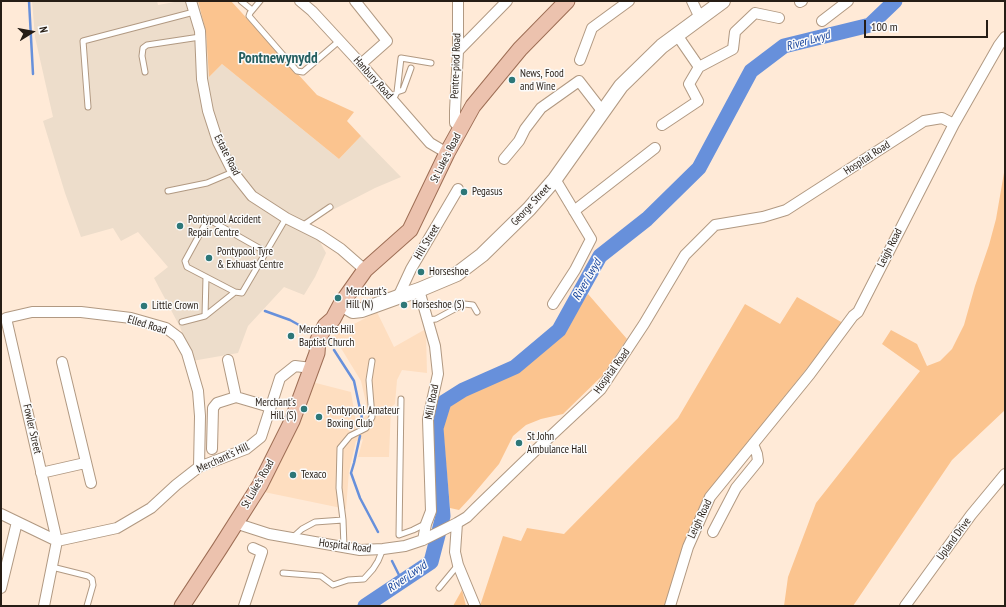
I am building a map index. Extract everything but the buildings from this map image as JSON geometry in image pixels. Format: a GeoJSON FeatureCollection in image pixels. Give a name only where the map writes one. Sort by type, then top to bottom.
{"type":"FeatureCollection","features":[{"type":"Feature","properties":{"kind":"main road","name":"St Luke's Road"},"geometry":{"type":"LineString","coordinates":[[182,606],[260,485],[292,420],[317,353],[318,340],[325,326],[333,319],[341,304],[365,270],[410,230],[447,153],[473,106],[516,55],[567,1]]}},
{"type":"Feature","properties":{"kind":"main road","name":"George Street"},"geometry":{"type":"LineString","coordinates":[[341,304],[353,311],[362,310],[419,290],[457,274],[482,255],[529,209],[555,179],[621,86],[662,46],[723,1]]}},
{"type":"Feature","properties":{"kind":"street","name":"Estate Road"},"geometry":{"type":"LineString","coordinates":[[191,1],[200,31],[202,79],[208,111],[218,142],[233,172],[252,196],[286,218],[320,235],[341,249],[365,270]]}},
{"type":"Feature","properties":{"kind":"street","name":"Hanbury Road"},"geometry":{"type":"LineString","coordinates":[[300,1],[312,11],[361,64],[395,96],[430,143],[447,153]]}},
{"type":"Feature","properties":{"kind":"street"},"geometry":{"type":"LineString","coordinates":[[355,1],[387,41],[361,64]]}},
{"type":"Feature","properties":{"kind":"street","name":"Pentre-piod Road"},"geometry":{"type":"LineString","coordinates":[[458,1],[458,51],[454,111],[455,123],[461,128]]}},
{"type":"Feature","properties":{"kind":"street"},"geometry":{"type":"LineString","coordinates":[[458,51],[506,1]]}},
{"type":"Feature","properties":{"kind":"street"},"geometry":{"type":"LineString","coordinates":[[580,60],[592,28],[629,1]]}},
{"type":"Feature","properties":{"kind":"street"},"geometry":{"type":"LineString","coordinates":[[692,1],[700,18]]}},
{"type":"Feature","properties":{"kind":"street"},"geometry":{"type":"LineString","coordinates":[[822,20],[848,1]]}},
{"type":"Feature","properties":{"kind":"street"},"geometry":{"type":"LineString","coordinates":[[662,124],[698,101],[689,84],[699,67],[733,49],[735,32],[756,13],[779,18]]}},
{"type":"Feature","properties":{"kind":"street"},"geometry":{"type":"LineString","coordinates":[[677,35],[699,67]]}},
{"type":"Feature","properties":{"kind":"street","name":"Leigh Road"},"geometry":{"type":"LineString","coordinates":[[670,606],[688,546],[710,497],[810,374],[853,316],[858,312],[954,124],[999,44],[1005,37]]}},
{"type":"Feature","properties":{"kind":"street"},"geometry":{"type":"LineString","coordinates":[[504,159],[519,141],[525,129],[541,108],[579,81],[603,112]]}},
{"type":"Feature","properties":{"kind":"street","name":"Hospital Road"},"geometry":{"type":"LineString","coordinates":[[235,523],[269,534],[360,550],[405,546],[434,535],[467,517],[601,389],[644,324],[685,255],[715,225],[763,217],[786,210],[924,121],[942,118],[954,124]]}},
{"type":"Feature","properties":{"kind":"street"},"geometry":{"type":"LineString","coordinates":[[574,211],[655,148]]}},
{"type":"Feature","properties":{"kind":"street"},"geometry":{"type":"LineString","coordinates":[[553,304],[575,270],[591,239],[555,179]]}},
{"type":"Feature","properties":{"kind":"street","name":"Hill Street"},"geometry":{"type":"LineString","coordinates":[[398,297],[410,269],[458,189]]}},
{"type":"Feature","properties":{"kind":"street","name":"Mill Road"},"geometry":{"type":"LineString","coordinates":[[419,290],[435,346],[438,374],[428,419],[431,511],[426,524],[423,540]]}},
{"type":"Feature","properties":{"kind":"street","name":"Elled Road"},"geometry":{"type":"LineString","coordinates":[[6,318],[32,312],[81,312],[131,318],[166,328],[178,337],[186,353],[198,391],[200,416],[199,467]]}},
{"type":"Feature","properties":{"kind":"street","name":"Fowler Street"},"geometry":{"type":"LineString","coordinates":[[6,318],[57,541]]}},
{"type":"Feature","properties":{"kind":"street"},"geometry":{"type":"LineString","coordinates":[[228,360],[236,397]]}},
{"type":"Feature","properties":{"kind":"street"},"geometry":{"type":"LineString","coordinates":[[62,362],[90,484]]}},
{"type":"Feature","properties":{"kind":"street","name":"Merchant's Hill"},"geometry":{"type":"LineString","coordinates":[[57,541],[117,528],[151,508],[199,467],[246,449],[261,437],[280,378],[294,366],[311,368]]}},
{"type":"Feature","properties":{"kind":"street"},"geometry":{"type":"LineString","coordinates":[[212,449],[213,408],[218,403],[236,397],[270,407]]}},
{"type":"Feature","properties":{"kind":"street","name":"Leigh Road"},"geometry":{"type":"LineString","coordinates":[[714,532],[736,488],[758,461],[753,444]]}},
{"type":"Feature","properties":{"kind":"street"},"geometry":{"type":"LineString","coordinates":[[41,472],[85,463]]}},
{"type":"Feature","properties":{"kind":"street","name":"Upland Drive"},"geometry":{"type":"LineString","coordinates":[[905,606],[971,515],[1005,474]]}},
{"type":"Feature","properties":{"kind":"street"},"geometry":{"type":"LineString","coordinates":[[1,514],[57,541],[44,606]]}},
{"type":"Feature","properties":{"kind":"street"},"geometry":{"type":"LineString","coordinates":[[1,588],[18,522]]}},
{"type":"Feature","properties":{"kind":"street"},"geometry":{"type":"LineString","coordinates":[[454,524],[455,552],[458,565],[475,606]]}},
{"type":"Feature","properties":{"kind":"street"},"geometry":{"type":"LineString","coordinates":[[244,606],[262,552],[252,548]]}},
{"type":"Feature","properties":{"kind":"lane"},"geometry":{"type":"LineString","coordinates":[[241,1],[252,10]]}},
{"type":"Feature","properties":{"kind":"lane"},"geometry":{"type":"LineString","coordinates":[[260,1],[249,16],[297,71],[303,72],[339,41]]}},
{"type":"Feature","properties":{"kind":"lane"},"geometry":{"type":"LineString","coordinates":[[88,107],[83,41],[194,12]]}},
{"type":"Feature","properties":{"kind":"lane"},"geometry":{"type":"LineString","coordinates":[[145,72],[142,56],[143,48],[147,45],[200,37]]}},
{"type":"Feature","properties":{"kind":"lane"},"geometry":{"type":"LineString","coordinates":[[395,96],[400,58],[431,63]]}},
{"type":"Feature","properties":{"kind":"lane"},"geometry":{"type":"LineString","coordinates":[[395,96],[403,90],[411,68]]}},
{"type":"Feature","properties":{"kind":"lane"},"geometry":{"type":"LineString","coordinates":[[168,190],[207,184],[233,172]]}},
{"type":"Feature","properties":{"kind":"lane"},"geometry":{"type":"LineString","coordinates":[[302,226],[330,207]]}},
{"type":"Feature","properties":{"kind":"lane"},"geometry":{"type":"LineString","coordinates":[[266,252],[208,219],[185,261],[187,266],[206,278],[234,292],[242,293],[286,218]]}},
{"type":"Feature","properties":{"kind":"lane"},"geometry":{"type":"LineString","coordinates":[[205,316],[206,278]]}},
{"type":"Feature","properties":{"kind":"lane"},"geometry":{"type":"LineString","coordinates":[[182,322],[205,316],[234,292]]}},
{"type":"Feature","properties":{"kind":"lane"},"geometry":{"type":"LineString","coordinates":[[428,320],[436,319],[464,304],[473,305],[478,312]]}},
{"type":"Feature","properties":{"kind":"lane"},"geometry":{"type":"LineString","coordinates":[[344,547],[343,520],[339,488],[340,448],[350,436],[366,428],[372,417],[368,380],[372,361]]}},
{"type":"Feature","properties":{"kind":"lane"},"geometry":{"type":"LineString","coordinates":[[401,399],[399,535],[426,524]]}},
{"type":"Feature","properties":{"kind":"lane"},"geometry":{"type":"LineString","coordinates":[[292,538],[302,529],[315,522],[343,520]]}},
{"type":"Feature","properties":{"kind":"lane"},"geometry":{"type":"LineString","coordinates":[[283,573],[321,576],[334,585],[348,580],[364,578],[378,561],[383,549]]}},
{"type":"Feature","properties":{"kind":"lane"},"geometry":{"type":"LineString","coordinates":[[439,588],[458,565]]}},
{"type":"Feature","properties":{"kind":"lane"},"geometry":{"type":"LineString","coordinates":[[52,567],[88,576],[92,579],[93,585],[87,606]]}},
{"type":"Feature","properties":{"kind":"shaded area"},"geometry":{"type":"Polygon","coordinates":[[[32,1],[157,1],[158,5],[180,1],[198,1],[206,32],[209,77],[222,64],[339,159],[361,136],[401,177],[375,188],[309,222],[326,253],[315,277],[304,295],[284,287],[248,326],[238,353],[192,361],[180,327],[154,278],[168,267],[138,232],[121,241],[113,228],[81,237],[65,193],[43,121],[53,117],[35,37],[32,1]]]}},
{"type":"Feature","properties":{"kind":"shaded area"},"geometry":{"type":"Polygon","coordinates":[[[198,1],[231,1],[317,95],[354,112],[347,121],[361,136],[339,159],[222,64],[209,77],[206,32],[198,1]]]}},
{"type":"Feature","properties":{"kind":"shaded area"},"geometry":{"type":"Polygon","coordinates":[[[1005,167],[1005,410],[952,460],[853,606],[784,606],[788,577],[816,503],[920,371],[882,344],[891,330],[917,344],[927,366],[940,361],[952,349],[964,325],[989,245],[996,219],[1005,167]]]}},
{"type":"Feature","properties":{"kind":"shaded area"},"geometry":{"type":"Polygon","coordinates":[[[588,294],[627,339],[602,376],[563,414],[541,419],[526,425],[513,436],[499,464],[471,497],[459,510],[450,508],[442,418],[449,404],[478,386],[513,373],[553,343],[588,294]]]}},
{"type":"Feature","properties":{"kind":"shaded area"},"geometry":{"type":"Polygon","coordinates":[[[797,297],[843,323],[703,499],[683,545],[666,606],[480,606],[503,536],[521,541],[527,528],[564,534],[678,418],[745,304],[780,324],[797,297]]]}},
{"type":"Feature","properties":{"kind":"shaded area"},"geometry":{"type":"Polygon","coordinates":[[[377,312],[394,347],[424,330],[426,334],[427,373],[402,370],[397,380],[395,404],[391,407],[389,457],[358,457],[363,439],[356,441],[349,471],[346,509],[264,492],[294,435],[312,382],[351,392],[356,423],[365,417],[367,407],[361,381],[333,335],[377,312]]]}},
{"type":"Feature","properties":{"kind":"shaded area"},"geometry":{"type":"Polygon","coordinates":[[[462,590],[466,606],[453,606],[462,590]]]}},
{"type":"Feature","properties":{"kind":"waterway"},"geometry":{"type":"LineString","coordinates":[[29,1],[33,74]]}},
{"type":"Feature","properties":{"kind":"waterway","name":"River Lwyd"},"geometry":{"type":"LineString","coordinates":[[365,606],[431,562],[443,516],[436,428],[444,402],[463,390],[515,367],[559,330],[600,256],[647,219],[699,168],[751,71],[784,46],[870,25],[895,1]]}},
{"type":"Feature","properties":{"kind":"waterway"},"geometry":{"type":"LineString","coordinates":[[265,311],[290,320],[308,330]]}},
{"type":"Feature","properties":{"kind":"waterway"},"geometry":{"type":"LineString","coordinates":[[334,350],[354,381],[363,423]]}},
{"type":"Feature","properties":{"kind":"waterway"},"geometry":{"type":"LineString","coordinates":[[360,436],[351,473],[360,498],[378,532]]}},
{"type":"Feature","properties":{"kind":"waterway"},"geometry":{"type":"LineString","coordinates":[[392,561],[402,581]]}},
{"type":"Feature","properties":{"kind":"place","name":"News, Food and Wine"},"geometry":{"type":"Point","coordinates":[512,80]}},
{"type":"Feature","properties":{"kind":"place","name":"Pegasus"},"geometry":{"type":"Point","coordinates":[464,192]}},
{"type":"Feature","properties":{"kind":"place","name":"Pontypool Accident Repair Centre"},"geometry":{"type":"Point","coordinates":[180,226]}},
{"type":"Feature","properties":{"kind":"place","name":"Pontypool Tyre & Exhuast Centre"},"geometry":{"type":"Point","coordinates":[209,258]}},
{"type":"Feature","properties":{"kind":"place","name":"Horseshoe"},"geometry":{"type":"Point","coordinates":[421,272]}},
{"type":"Feature","properties":{"kind":"place","name":"Merchant's Hill (N)"},"geometry":{"type":"Point","coordinates":[338,298]}},
{"type":"Feature","properties":{"kind":"place","name":"Horseshoe (S)"},"geometry":{"type":"Point","coordinates":[404,305]}},
{"type":"Feature","properties":{"kind":"place","name":"Little Crown"},"geometry":{"type":"Point","coordinates":[144,306]}},
{"type":"Feature","properties":{"kind":"place","name":"Merchants Hill Baptist Church"},"geometry":{"type":"Point","coordinates":[291,336]}},
{"type":"Feature","properties":{"kind":"place","name":"Merchant's Hill (S)"},"geometry":{"type":"Point","coordinates":[304,409]}},
{"type":"Feature","properties":{"kind":"place","name":"Pontypool Amateur Boxing Club"},"geometry":{"type":"Point","coordinates":[319,417]}},
{"type":"Feature","properties":{"kind":"place","name":"St John Ambulance Hall"},"geometry":{"type":"Point","coordinates":[519,443]}},
{"type":"Feature","properties":{"kind":"place","name":"Texaco"},"geometry":{"type":"Point","coordinates":[293,475]}},
{"type":"Feature","properties":{"kind":"district","name":"Pontnewynydd"},"geometry":{"type":"Point","coordinates":[278,59]}}]}
